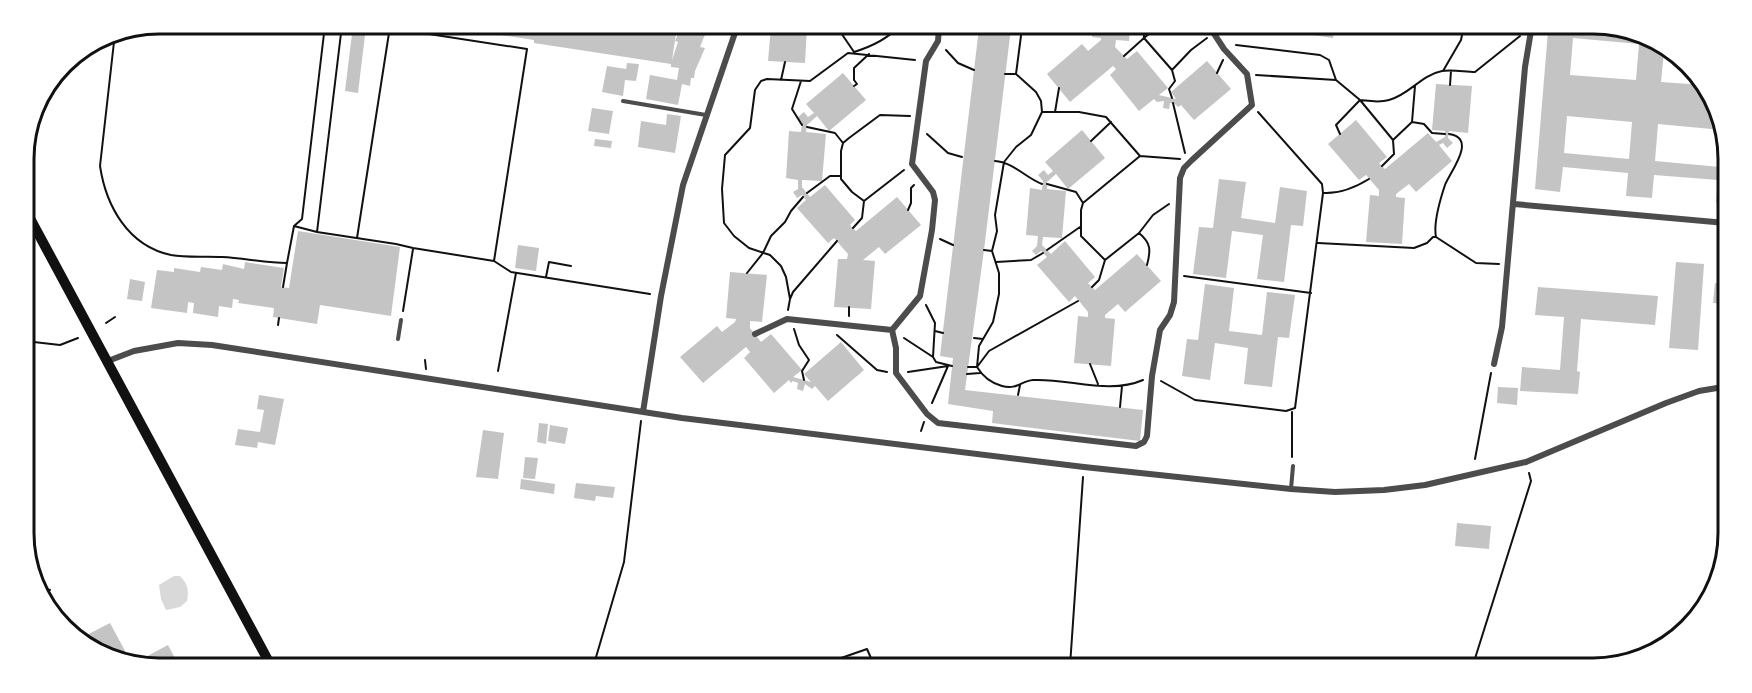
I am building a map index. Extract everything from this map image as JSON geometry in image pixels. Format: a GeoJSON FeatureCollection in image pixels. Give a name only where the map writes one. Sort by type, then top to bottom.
{"type":"FeatureCollection","features":[{"type":"Feature","properties":{"kind":"main road"},"geometry":{"type":"LineString","coordinates":[[35,227],[268,658]]}},
{"type":"Feature","properties":{"kind":"street"},"geometry":{"type":"LineString","coordinates":[[892,330],[920,296],[927,264],[935,200],[933,192],[912,164],[926,61],[938,41],[939,34]]}},
{"type":"Feature","properties":{"kind":"street"},"geometry":{"type":"LineString","coordinates":[[892,330],[896,348],[896,373],[927,414],[938,423],[1136,446],[1144,442],[1147,436],[1152,376],[1160,330],[1170,315],[1174,302],[1180,178],[1184,168],[1252,105],[1247,74],[1214,34]]}},
{"type":"Feature","properties":{"kind":"street"},"geometry":{"type":"LineString","coordinates":[[1494,364],[1502,327],[1525,67],[1530,34]]}},
{"type":"Feature","properties":{"kind":"street"},"geometry":{"type":"LineString","coordinates":[[643,412],[661,296],[683,185],[734,35]]}},
{"type":"Feature","properties":{"kind":"street"},"geometry":{"type":"LineString","coordinates":[[1514,204],[1718,222]]}},
{"type":"Feature","properties":{"kind":"street"},"geometry":{"type":"LineString","coordinates":[[755,334],[791,319],[892,330]]}},
{"type":"Feature","properties":{"kind":"street"},"geometry":{"type":"LineString","coordinates":[[108,361],[134,351],[178,343],[212,345],[643,412],[1084,467],[1335,492],[1384,490],[1468,476],[1526,462],[1666,403],[1699,391],[1718,388]]}},
{"type":"Feature","properties":{"kind":"lane"},"geometry":{"type":"LineString","coordinates":[[623,101],[706,115]]}},
{"type":"Feature","properties":{"kind":"lane"},"geometry":{"type":"LineString","coordinates":[[398,339],[401,320]]}},
{"type":"Feature","properties":{"kind":"lane"},"geometry":{"type":"LineString","coordinates":[[1291,489],[1293,466]]}},
{"type":"Feature","properties":{"kind":"path"},"geometry":{"type":"LineString","coordinates":[[804,380],[802,371],[809,360],[795,338],[786,277],[781,266],[770,255],[748,248],[724,223],[722,171],[725,155],[750,128],[755,90],[758,85],[767,79],[810,81],[842,55],[868,48],[889,34]]}},
{"type":"Feature","properties":{"kind":"path"},"geometry":{"type":"LineString","coordinates":[[1016,74],[1021,34]]}},
{"type":"Feature","properties":{"kind":"path"},"geometry":{"type":"LineString","coordinates":[[1144,34],[1144,38],[1173,70],[1174,81],[1169,93],[1171,97]]}},
{"type":"Feature","properties":{"kind":"path"},"geometry":{"type":"LineString","coordinates":[[1124,56],[1149,34]]}},
{"type":"Feature","properties":{"kind":"path"},"geometry":{"type":"LineString","coordinates":[[1173,70],[1208,34]]}},
{"type":"Feature","properties":{"kind":"path"},"geometry":{"type":"LineString","coordinates":[[1443,70],[1462,34]]}},
{"type":"Feature","properties":{"kind":"path"},"geometry":{"type":"LineString","coordinates":[[283,287],[294,226],[302,219],[324,35]]}},
{"type":"Feature","properties":{"kind":"path"},"geometry":{"type":"LineString","coordinates":[[318,232],[341,35]]}},
{"type":"Feature","properties":{"kind":"path"},"geometry":{"type":"LineString","coordinates":[[357,238],[389,35]]}},
{"type":"Feature","properties":{"kind":"path"},"geometry":{"type":"LineString","coordinates":[[434,35],[527,49],[494,261]]}},
{"type":"Feature","properties":{"kind":"path"},"geometry":{"type":"LineString","coordinates":[[842,35],[854,52],[926,61]]}},
{"type":"Feature","properties":{"kind":"path"},"geometry":{"type":"LineString","coordinates":[[1360,100],[1380,102],[1391,99],[1443,70],[1475,72],[1520,36]]}},
{"type":"Feature","properties":{"kind":"path"},"geometry":{"type":"LineString","coordinates":[[938,41],[958,63],[974,70]]}},
{"type":"Feature","properties":{"kind":"path"},"geometry":{"type":"LineString","coordinates":[[114,43],[100,166],[111,206],[125,228],[145,245],[171,255],[287,263]]}},
{"type":"Feature","properties":{"kind":"path"},"geometry":{"type":"LineString","coordinates":[[1220,43],[1320,55],[1329,60],[1336,80],[1360,100],[1393,140],[1394,154],[1382,166]]}},
{"type":"Feature","properties":{"kind":"path"},"geometry":{"type":"LineString","coordinates":[[854,86],[857,84],[854,80],[854,68],[869,54]]}},
{"type":"Feature","properties":{"kind":"path"},"geometry":{"type":"LineString","coordinates":[[781,80],[785,62]]}},
{"type":"Feature","properties":{"kind":"path"},"geometry":{"type":"LineString","coordinates":[[1450,84],[1451,71]]}},
{"type":"Feature","properties":{"kind":"path"},"geometry":{"type":"LineString","coordinates":[[1005,74],[1016,74],[1036,92],[1041,101],[1042,112],[1030,135],[1004,162],[995,215],[997,231],[992,251],[1000,284],[993,322],[979,346],[977,367],[980,373],[989,381],[1004,386],[1020,385],[1032,380],[1122,386],[1152,376],[1195,400],[1292,411]]}},
{"type":"Feature","properties":{"kind":"path"},"geometry":{"type":"LineString","coordinates":[[1247,74],[1336,80]]}},
{"type":"Feature","properties":{"kind":"path"},"geometry":{"type":"LineString","coordinates":[[801,81],[792,109],[802,125]]}},
{"type":"Feature","properties":{"kind":"path"},"geometry":{"type":"LineString","coordinates":[[1393,140],[1412,122],[1415,84]]}},
{"type":"Feature","properties":{"kind":"path"},"geometry":{"type":"LineString","coordinates":[[1054,112],[1059,88]]}},
{"type":"Feature","properties":{"kind":"path"},"geometry":{"type":"LineString","coordinates":[[1340,134],[1336,125],[1360,100]]}},
{"type":"Feature","properties":{"kind":"path"},"geometry":{"type":"LineString","coordinates":[[1083,203],[1140,156],[1187,159],[1173,103]]}},
{"type":"Feature","properties":{"kind":"path"},"geometry":{"type":"LineString","coordinates":[[1252,105],[1285,145],[1322,184],[1318,243],[1297,403],[1292,411],[1293,466]]}},
{"type":"Feature","properties":{"kind":"path"},"geometry":{"type":"LineString","coordinates":[[1042,112],[1094,113],[1106,117],[1140,156]]}},
{"type":"Feature","properties":{"kind":"path"},"geometry":{"type":"LineString","coordinates":[[864,201],[852,192],[840,176],[843,143],[880,114],[918,117]]}},
{"type":"Feature","properties":{"kind":"path"},"geometry":{"type":"LineString","coordinates":[[1091,141],[1111,122]]}},
{"type":"Feature","properties":{"kind":"path"},"geometry":{"type":"LineString","coordinates":[[1412,122],[1424,124],[1432,133],[1458,136],[1461,145],[1459,161],[1446,184],[1435,228],[1436,237]]}},
{"type":"Feature","properties":{"kind":"path"},"geometry":{"type":"LineString","coordinates":[[808,126],[835,133],[843,143]]}},
{"type":"Feature","properties":{"kind":"path"},"geometry":{"type":"LineString","coordinates":[[918,126],[948,153],[962,158]]}},
{"type":"Feature","properties":{"kind":"path"},"geometry":{"type":"LineString","coordinates":[[995,161],[1004,162],[1042,184]]}},
{"type":"Feature","properties":{"kind":"path"},"geometry":{"type":"LineString","coordinates":[[853,228],[862,218],[864,201],[912,164]]}},
{"type":"Feature","properties":{"kind":"path"},"geometry":{"type":"LineString","coordinates":[[807,192],[830,177],[840,176]]}},
{"type":"Feature","properties":{"kind":"path"},"geometry":{"type":"LineString","coordinates":[[908,210],[911,202],[911,188],[922,176]]}},
{"type":"Feature","properties":{"kind":"path"},"geometry":{"type":"LineString","coordinates":[[1323,193],[1330,194],[1347,189],[1369,179]]}},
{"type":"Feature","properties":{"kind":"path"},"geometry":{"type":"LineString","coordinates":[[1048,183],[1076,192],[1083,203],[1080,236],[1106,260]]}},
{"type":"Feature","properties":{"kind":"path"},"geometry":{"type":"LineString","coordinates":[[747,273],[763,253],[771,236],[785,222],[803,197]]}},
{"type":"Feature","properties":{"kind":"path"},"geometry":{"type":"LineString","coordinates":[[1092,287],[1099,280],[1106,260],[1139,233],[1153,215],[1179,198]]}},
{"type":"Feature","properties":{"kind":"path"},"geometry":{"type":"LineString","coordinates":[[294,226],[494,261],[516,273],[661,296]]}},
{"type":"Feature","properties":{"kind":"path"},"geometry":{"type":"LineString","coordinates":[[1047,249],[1080,227]]}},
{"type":"Feature","properties":{"kind":"path"},"geometry":{"type":"LineString","coordinates":[[1139,233],[1150,245],[1147,265]]}},
{"type":"Feature","properties":{"kind":"path"},"geometry":{"type":"LineString","coordinates":[[1318,243],[1420,247],[1436,237]]}},
{"type":"Feature","properties":{"kind":"path"},"geometry":{"type":"LineString","coordinates":[[1436,237],[1476,263],[1508,265]]}},
{"type":"Feature","properties":{"kind":"path"},"geometry":{"type":"LineString","coordinates":[[790,299],[837,241]]}},
{"type":"Feature","properties":{"kind":"path"},"geometry":{"type":"LineString","coordinates":[[401,320],[413,248]]}},
{"type":"Feature","properties":{"kind":"path"},"geometry":{"type":"LineString","coordinates":[[984,250],[992,251]]}},
{"type":"Feature","properties":{"kind":"path"},"geometry":{"type":"LineString","coordinates":[[996,262],[1031,260],[1043,253]]}},
{"type":"Feature","properties":{"kind":"path"},"geometry":{"type":"LineString","coordinates":[[546,277],[549,262],[571,266]]}},
{"type":"Feature","properties":{"kind":"path"},"geometry":{"type":"LineString","coordinates":[[498,370],[516,273]]}},
{"type":"Feature","properties":{"kind":"path"},"geometry":{"type":"LineString","coordinates":[[1176,275],[1311,293]]}},
{"type":"Feature","properties":{"kind":"path"},"geometry":{"type":"LineString","coordinates":[[920,296],[932,315],[935,331],[933,357]]}},
{"type":"Feature","properties":{"kind":"path"},"geometry":{"type":"LineString","coordinates":[[977,367],[989,351],[1078,300]]}},
{"type":"Feature","properties":{"kind":"path"},"geometry":{"type":"LineString","coordinates":[[106,322],[115,317]]}},
{"type":"Feature","properties":{"kind":"path"},"geometry":{"type":"LineString","coordinates":[[278,325],[279,318]]}},
{"type":"Feature","properties":{"kind":"path"},"geometry":{"type":"LineString","coordinates":[[827,323],[877,370],[896,373],[952,366]]}},
{"type":"Feature","properties":{"kind":"path"},"geometry":{"type":"LineString","coordinates":[[892,330],[933,357],[936,362],[948,366]]}},
{"type":"Feature","properties":{"kind":"path"},"geometry":{"type":"LineString","coordinates":[[935,331],[943,333]]}},
{"type":"Feature","properties":{"kind":"path"},"geometry":{"type":"LineString","coordinates":[[35,342],[60,345],[78,338]]}},
{"type":"Feature","properties":{"kind":"path"},"geometry":{"type":"LineString","coordinates":[[974,338],[983,339]]}},
{"type":"Feature","properties":{"kind":"path"},"geometry":{"type":"LineString","coordinates":[[851,354],[855,350]]}},
{"type":"Feature","properties":{"kind":"path"},"geometry":{"type":"LineString","coordinates":[[1090,364],[1098,384]]}},
{"type":"Feature","properties":{"kind":"path"},"geometry":{"type":"LineString","coordinates":[[1475,459],[1489,378],[1494,364]]}},
{"type":"Feature","properties":{"kind":"path"},"geometry":{"type":"LineString","coordinates":[[927,414],[948,366]]}},
{"type":"Feature","properties":{"kind":"path"},"geometry":{"type":"LineString","coordinates":[[968,367],[977,367]]}},
{"type":"Feature","properties":{"kind":"path"},"geometry":{"type":"LineString","coordinates":[[967,374],[980,373]]}},
{"type":"Feature","properties":{"kind":"path"},"geometry":{"type":"LineString","coordinates":[[1018,395],[1020,385]]}},
{"type":"Feature","properties":{"kind":"path"},"geometry":{"type":"LineString","coordinates":[[1120,407],[1122,386]]}},
{"type":"Feature","properties":{"kind":"path"},"geometry":{"type":"LineString","coordinates":[[596,658],[624,562],[643,412]]}},
{"type":"Feature","properties":{"kind":"path"},"geometry":{"type":"LineString","coordinates":[[1475,658],[1531,481],[1526,462]]}},
{"type":"Feature","properties":{"kind":"path"},"geometry":{"type":"LineString","coordinates":[[1071,658],[1083,473]]}},
{"type":"Feature","properties":{"kind":"path"},"geometry":{"type":"LineString","coordinates":[[841,658],[867,649],[871,658]]}},
{"type":"Feature","properties":{"kind":"shaded area"},"geometry":{"type":"Polygon","coordinates":[[[174,576],[180,576],[186,585],[187,601],[180,607],[166,610],[161,599],[159,585],[174,576]]]}},
{"type":"Feature","properties":{"kind":"building"},"geometry":{"type":"Polygon","coordinates":[[[978,34],[1010,34],[965,390],[1143,410],[1140,441],[992,423],[993,411],[948,404],[953,358],[940,356],[978,34]]]}},
{"type":"Feature","properties":{"kind":"building"},"geometry":{"type":"Polygon","coordinates":[[[1092,34],[1130,34],[1129,41],[1116,40],[1115,47],[1127,59],[1137,51],[1168,88],[1159,95],[1176,99],[1171,92],[1207,61],[1231,89],[1194,120],[1181,105],[1178,107],[1170,103],[1169,109],[1163,108],[1164,101],[1157,102],[1154,99],[1139,111],[1110,75],[1116,69],[1113,66],[1070,102],[1047,74],[1082,44],[1088,51],[1101,40],[1101,38],[1092,37],[1092,34]]]}},
{"type":"Feature","properties":{"kind":"building"},"geometry":{"type":"Polygon","coordinates":[[[1307,34],[1333,34],[1333,38],[1307,34]]]}},
{"type":"Feature","properties":{"kind":"building"},"geometry":{"type":"Polygon","coordinates":[[[1548,34],[1593,34],[1633,41],[1648,47],[1663,57],[1661,82],[1693,84],[1708,112],[1713,129],[1658,124],[1655,161],[1718,167],[1718,180],[1654,175],[1652,198],[1626,196],[1628,173],[1563,167],[1560,192],[1535,189],[1548,34]],[[1573,38],[1570,75],[1636,80],[1639,44],[1573,38]],[[1567,116],[1564,153],[1629,159],[1632,122],[1567,116]]]}},
{"type":"Feature","properties":{"kind":"building"},"geometry":{"type":"Polygon","coordinates":[[[352,35],[365,35],[358,93],[345,91],[352,35]]]}},
{"type":"Feature","properties":{"kind":"building"},"geometry":{"type":"Polygon","coordinates":[[[499,35],[676,35],[672,60],[678,42],[675,41],[678,35],[705,35],[700,47],[705,48],[694,78],[691,78],[690,86],[682,84],[678,105],[646,99],[650,75],[677,80],[679,68],[671,67],[671,64],[534,43],[534,40],[499,35]]]}},
{"type":"Feature","properties":{"kind":"building"},"geometry":{"type":"Polygon","coordinates":[[[770,35],[807,35],[805,63],[768,61],[770,35]]]}},
{"type":"Feature","properties":{"kind":"building"},"geometry":{"type":"Polygon","coordinates":[[[627,63],[639,64],[636,81],[625,80],[623,96],[602,92],[607,66],[626,69],[627,63]]]}},
{"type":"Feature","properties":{"kind":"building"},"geometry":{"type":"Polygon","coordinates":[[[843,73],[866,100],[829,131],[817,116],[807,125],[806,132],[826,134],[822,181],[802,180],[802,187],[810,197],[825,185],[855,220],[850,225],[856,231],[897,197],[921,225],[885,254],[879,247],[863,260],[875,261],[871,309],[834,307],[838,259],[847,259],[848,254],[834,238],[828,243],[797,208],[806,200],[802,195],[797,198],[793,192],[798,189],[798,180],[786,178],[789,131],[801,132],[802,123],[798,117],[804,112],[808,117],[814,113],[806,104],[843,73]]]}},
{"type":"Feature","properties":{"kind":"building"},"geometry":{"type":"Polygon","coordinates":[[[1436,84],[1472,86],[1468,133],[1449,131],[1448,138],[1453,143],[1447,148],[1443,143],[1439,145],[1452,161],[1416,192],[1409,184],[1396,194],[1396,197],[1405,198],[1402,244],[1366,242],[1370,195],[1379,196],[1379,190],[1366,175],[1359,180],[1328,144],[1356,120],[1387,157],[1379,163],[1385,169],[1428,133],[1436,142],[1438,141],[1445,137],[1445,131],[1432,130],[1436,84]]]}},
{"type":"Feature","properties":{"kind":"building"},"geometry":{"type":"Polygon","coordinates":[[[592,108],[613,111],[609,134],[588,131],[592,108]]]}},
{"type":"Feature","properties":{"kind":"building"},"geometry":{"type":"Polygon","coordinates":[[[667,114],[681,116],[675,153],[638,147],[641,121],[666,125],[667,114]]]}},
{"type":"Feature","properties":{"kind":"building"},"geometry":{"type":"Polygon","coordinates":[[[1082,130],[1105,158],[1068,189],[1056,174],[1047,182],[1047,189],[1066,191],[1062,238],[1043,237],[1042,245],[1051,254],[1065,241],[1095,277],[1088,283],[1095,290],[1137,254],[1161,281],[1125,312],[1118,304],[1105,315],[1105,318],[1115,319],[1111,366],[1074,363],[1078,316],[1088,317],[1088,312],[1075,296],[1069,302],[1037,265],[1047,257],[1041,251],[1036,255],[1032,251],[1037,246],[1038,236],[1026,235],[1030,188],[1042,190],[1043,181],[1038,175],[1044,170],[1048,175],[1053,171],[1045,162],[1082,130]]]}},
{"type":"Feature","properties":{"kind":"building"},"geometry":{"type":"Polygon","coordinates":[[[595,139],[612,141],[611,148],[594,146],[595,139]]]}},
{"type":"Feature","properties":{"kind":"building"},"geometry":{"type":"Polygon","coordinates":[[[1219,179],[1246,182],[1241,218],[1275,223],[1280,187],[1307,191],[1303,226],[1291,225],[1284,282],[1257,279],[1263,235],[1232,231],[1226,278],[1193,274],[1199,227],[1213,228],[1219,179]]]}},
{"type":"Feature","properties":{"kind":"building"},"geometry":{"type":"Polygon","coordinates":[[[1718,180],[1718,203],[1716,203],[1718,180]]]}},
{"type":"Feature","properties":{"kind":"building"},"geometry":{"type":"Polygon","coordinates":[[[298,231],[400,247],[391,316],[320,305],[317,324],[273,317],[274,308],[238,303],[239,300],[233,299],[232,308],[219,306],[218,317],[193,313],[194,303],[188,302],[187,313],[151,308],[157,270],[174,272],[174,268],[200,272],[201,267],[222,270],[223,264],[244,269],[245,262],[284,268],[281,287],[289,288],[298,231]]]}},
{"type":"Feature","properties":{"kind":"building"},"geometry":{"type":"Polygon","coordinates":[[[518,245],[539,248],[536,271],[515,268],[518,245]]]}},
{"type":"Feature","properties":{"kind":"building"},"geometry":{"type":"Polygon","coordinates":[[[1676,262],[1704,264],[1698,350],[1669,348],[1676,262]]]}},
{"type":"Feature","properties":{"kind":"building"},"geometry":{"type":"Polygon","coordinates":[[[730,272],[767,275],[762,322],[750,321],[750,328],[761,342],[771,334],[802,370],[793,377],[811,382],[804,374],[841,342],[864,370],[828,401],[815,386],[812,389],[805,384],[803,391],[797,389],[798,383],[793,381],[791,383],[789,380],[774,393],[744,358],[750,352],[746,347],[703,383],[680,357],[717,326],[722,332],[735,322],[736,319],[726,318],[730,272]]]}},
{"type":"Feature","properties":{"kind":"building"},"geometry":{"type":"Polygon","coordinates":[[[130,279],[145,282],[142,301],[127,299],[130,279]]]}},
{"type":"Feature","properties":{"kind":"building"},"geometry":{"type":"Polygon","coordinates":[[[1715,283],[1718,283],[1718,303],[1713,303],[1715,283]]]}},
{"type":"Feature","properties":{"kind":"building"},"geometry":{"type":"Polygon","coordinates":[[[1205,284],[1234,288],[1229,331],[1262,335],[1267,292],[1295,295],[1289,338],[1278,337],[1272,387],[1244,384],[1248,348],[1215,343],[1210,380],[1182,376],[1187,339],[1198,340],[1205,284]]]}},
{"type":"Feature","properties":{"kind":"building"},"geometry":{"type":"Polygon","coordinates":[[[1538,287],[1658,296],[1655,325],[1581,319],[1577,371],[1580,372],[1578,394],[1520,391],[1522,367],[1560,370],[1564,317],[1535,315],[1538,287]]]}},
{"type":"Feature","properties":{"kind":"building"},"geometry":{"type":"Polygon","coordinates":[[[1498,387],[1518,388],[1517,405],[1497,403],[1498,387]]]}},
{"type":"Feature","properties":{"kind":"building"},"geometry":{"type":"Polygon","coordinates":[[[259,395],[284,399],[275,445],[258,442],[257,448],[235,445],[238,429],[260,432],[264,410],[257,409],[259,395]]]}},
{"type":"Feature","properties":{"kind":"building"},"geometry":{"type":"Polygon","coordinates":[[[539,423],[548,424],[546,444],[537,442],[539,423]]]}},
{"type":"Feature","properties":{"kind":"building"},"geometry":{"type":"Polygon","coordinates":[[[550,425],[568,428],[565,444],[548,441],[550,425]]]}},
{"type":"Feature","properties":{"kind":"building"},"geometry":{"type":"Polygon","coordinates":[[[483,430],[504,433],[498,479],[476,477],[483,430]]]}},
{"type":"Feature","properties":{"kind":"building"},"geometry":{"type":"Polygon","coordinates":[[[525,457],[538,458],[535,479],[523,478],[525,457]]]}},
{"type":"Feature","properties":{"kind":"building"},"geometry":{"type":"Polygon","coordinates":[[[521,479],[555,484],[554,494],[520,489],[521,479]]]}},
{"type":"Feature","properties":{"kind":"building"},"geometry":{"type":"Polygon","coordinates":[[[576,483],[615,487],[613,498],[596,496],[595,501],[574,498],[576,483]]]}},
{"type":"Feature","properties":{"kind":"building"},"geometry":{"type":"Polygon","coordinates":[[[1457,523],[1491,526],[1489,549],[1455,546],[1457,523]]]}},
{"type":"Feature","properties":{"kind":"building"},"geometry":{"type":"Polygon","coordinates":[[[110,623],[127,654],[104,646],[87,635],[110,623]]]}},
{"type":"Feature","properties":{"kind":"building"},"geometry":{"type":"Polygon","coordinates":[[[168,645],[175,658],[159,658],[145,657],[168,645]]]}}]}
